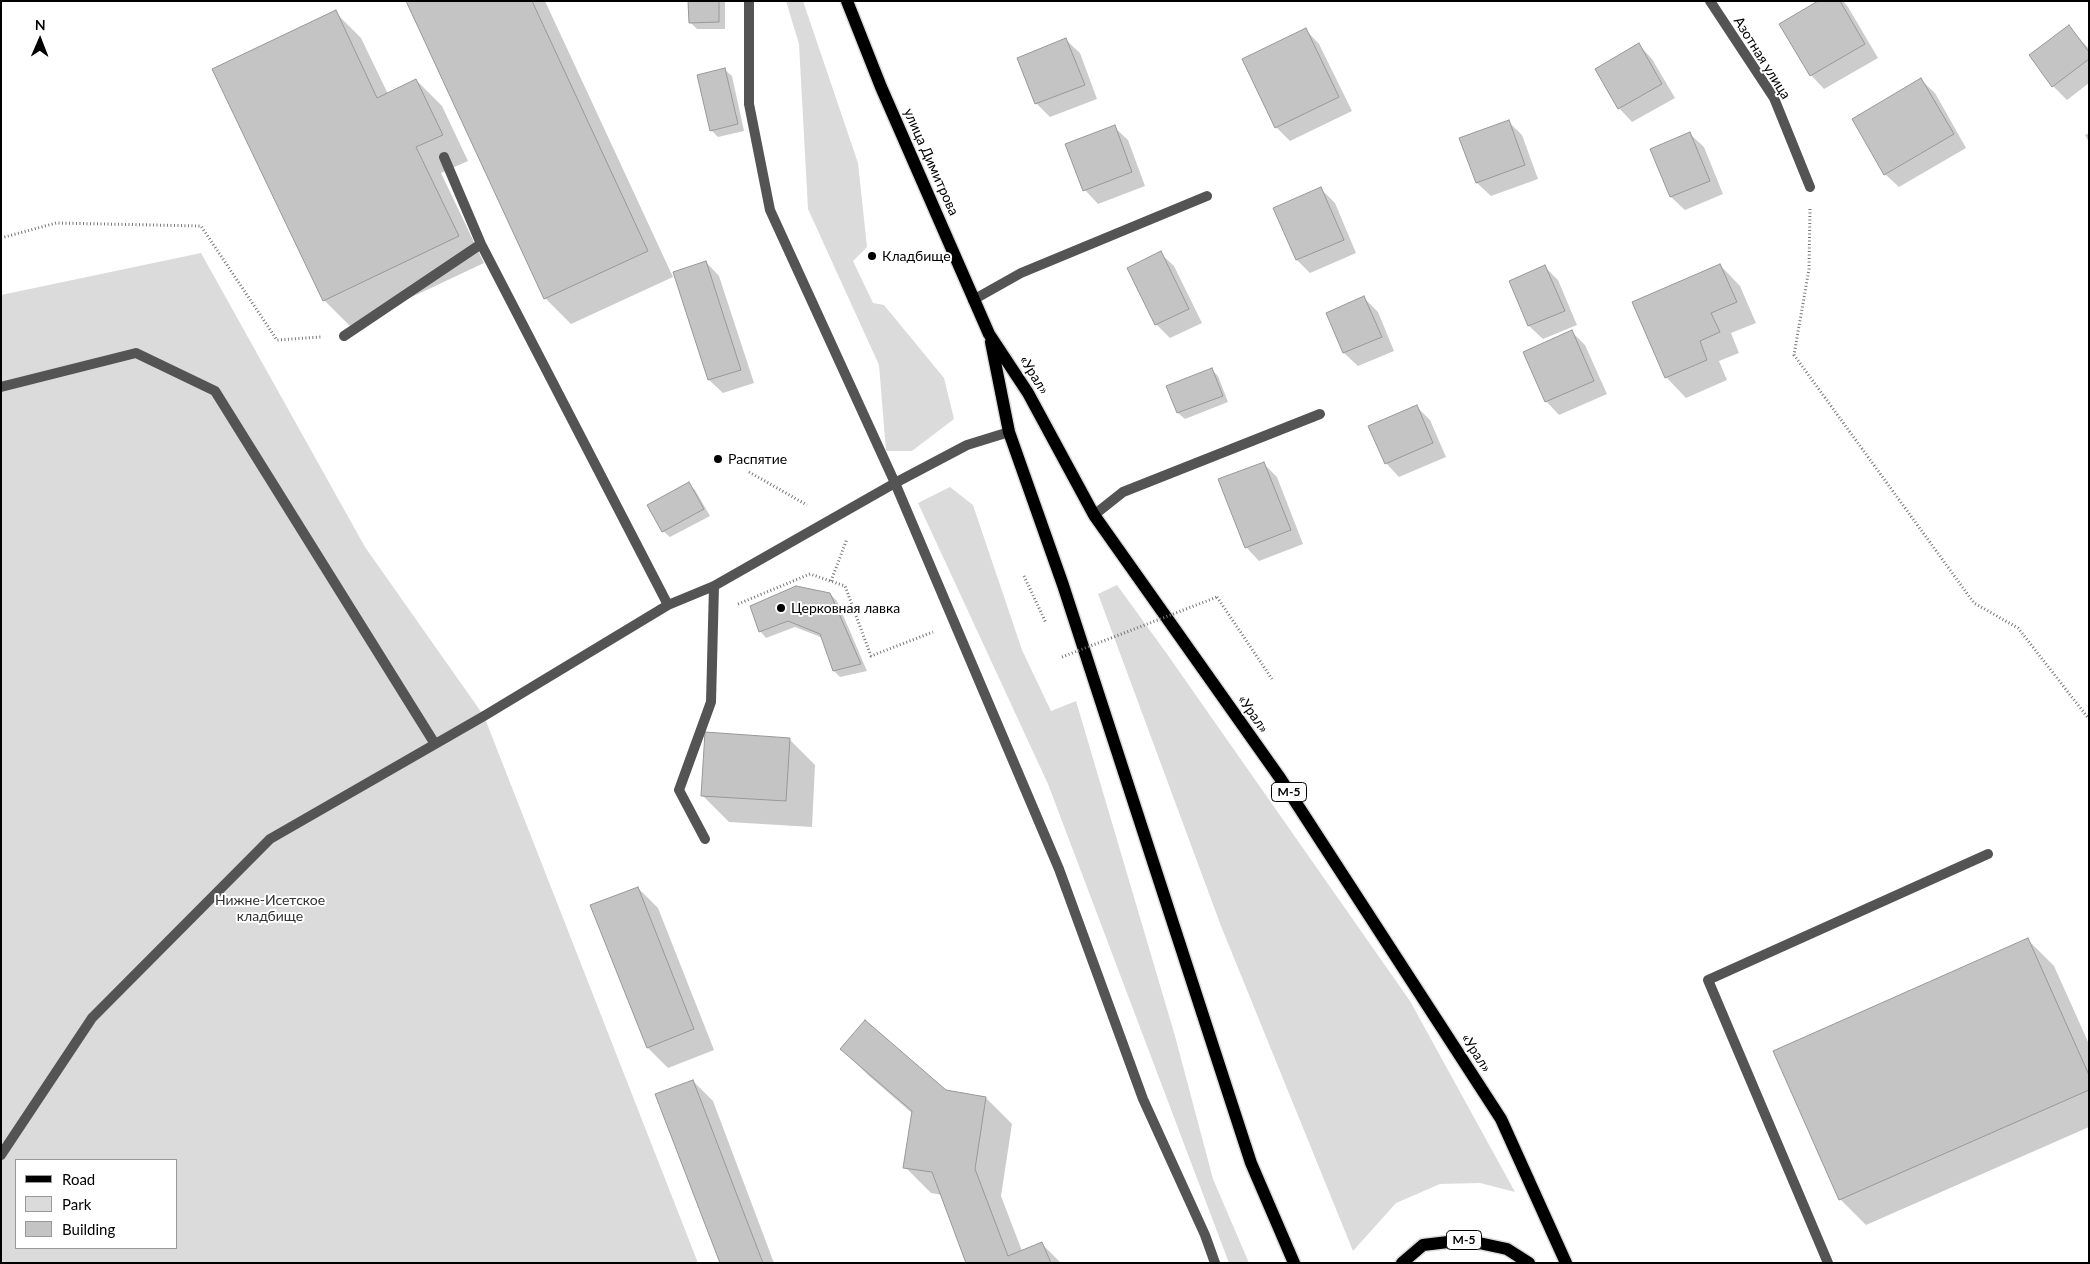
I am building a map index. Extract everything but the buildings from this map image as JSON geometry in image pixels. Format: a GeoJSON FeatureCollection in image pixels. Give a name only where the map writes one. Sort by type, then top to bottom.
{"type":"FeatureCollection","features":[{"type":"Feature","properties":{"kind":"main road","name":"улица Димитрова"},"geometry":{"type":"LineString","coordinates":[[847,1],[881,87],[989,334]]}},
{"type":"Feature","properties":{"kind":"main road","name":"«Урал»"},"geometry":{"type":"LineString","coordinates":[[989,334],[1009,432],[1063,585],[1251,1163],[1294,1263]]}},
{"type":"Feature","properties":{"kind":"main road","name":"«Урал»"},"geometry":{"type":"LineString","coordinates":[[989,334],[1028,393],[1094,514],[1280,778],[1501,1119],[1566,1263]]}},
{"type":"Feature","properties":{"kind":"main road","name":"М-5"},"geometry":{"type":"LineString","coordinates":[[1402,1263],[1423,1245],[1465,1240],[1507,1249],[1529,1263]]}},
{"type":"Feature","properties":{"kind":"street"},"geometry":{"type":"LineString","coordinates":[[749,1],[749,104],[770,210],[895,483],[1059,869],[1143,1099],[1204,1234],[1215,1263]]}},
{"type":"Feature","properties":{"kind":"street","name":"Азотная улица"},"geometry":{"type":"LineString","coordinates":[[1710,1],[1774,98],[1810,187]]}},
{"type":"Feature","properties":{"kind":"street"},"geometry":{"type":"LineString","coordinates":[[444,157],[481,244],[668,605]]}},
{"type":"Feature","properties":{"kind":"street"},"geometry":{"type":"LineString","coordinates":[[973,300],[1022,273],[1207,196]]}},
{"type":"Feature","properties":{"kind":"street"},"geometry":{"type":"LineString","coordinates":[[344,336],[481,244]]}},
{"type":"Feature","properties":{"kind":"street"},"geometry":{"type":"LineString","coordinates":[[1,387],[136,353],[215,391],[435,744]]}},
{"type":"Feature","properties":{"kind":"street"},"geometry":{"type":"LineString","coordinates":[[1094,514],[1124,492],[1320,414]]}},
{"type":"Feature","properties":{"kind":"street"},"geometry":{"type":"LineString","coordinates":[[1,1155],[92,1018],[270,839],[435,744],[668,605],[714,586],[895,483],[967,445],[1009,432]]}},
{"type":"Feature","properties":{"kind":"street"},"geometry":{"type":"LineString","coordinates":[[704,839],[679,790],[711,702],[714,586]]}},
{"type":"Feature","properties":{"kind":"street"},"geometry":{"type":"LineString","coordinates":[[1828,1263],[1708,980],[1988,854]]}},
{"type":"Feature","properties":{"kind":"path"},"geometry":{"type":"LineString","coordinates":[[1810,187],[1810,269],[1794,355],[1974,603],[2018,628],[2089,719]]}},
{"type":"Feature","properties":{"kind":"path"},"geometry":{"type":"LineString","coordinates":[[1,238],[56,223],[201,226],[277,340],[344,336]]}},
{"type":"Feature","properties":{"kind":"path"},"geometry":{"type":"LineString","coordinates":[[749,472],[832,519]]}},
{"type":"Feature","properties":{"kind":"path"},"geometry":{"type":"LineString","coordinates":[[713,615],[810,574],[845,586],[871,656],[917,639]]}},
{"type":"Feature","properties":{"kind":"path"},"geometry":{"type":"LineString","coordinates":[[1024,576],[1049,630]]}},
{"type":"Feature","properties":{"kind":"path"},"geometry":{"type":"LineString","coordinates":[[1062,657],[1217,597],[1272,680]]}},
{"type":"Feature","properties":{"kind":"green space"},"geometry":{"type":"Polygon","coordinates":[[[786,1],[803,1],[858,163],[867,247],[853,261],[873,303],[884,305],[944,378],[954,419],[912,451],[886,451],[879,365],[808,209],[799,44],[786,1]]]}},
{"type":"Feature","properties":{"kind":"green space","name":"Нижне-Исетское кладбище"},"geometry":{"type":"Polygon","coordinates":[[[201,253],[365,547],[484,716],[698,1263],[1,1263],[1,295],[201,253]]]}},
{"type":"Feature","properties":{"kind":"green space"},"geometry":{"type":"Polygon","coordinates":[[[950,487],[973,505],[1022,650],[1051,711],[1076,701],[1175,1036],[1213,1179],[1249,1263],[1229,1263],[1048,784],[918,503],[950,487]]]}},
{"type":"Feature","properties":{"kind":"green space"},"geometry":{"type":"Polygon","coordinates":[[[1117,585],[1410,1001],[1515,1192],[1480,1183],[1440,1184],[1396,1203],[1353,1251],[1221,926],[1098,594],[1117,585]]]}},
{"type":"Feature","properties":{"kind":"place","name":"Кладбище"},"geometry":{"type":"Point","coordinates":[872,256]}},
{"type":"Feature","properties":{"kind":"place","name":"Распятие"},"geometry":{"type":"Point","coordinates":[718,459]}},
{"type":"Feature","properties":{"kind":"place","name":"Церковная лавка"},"geometry":{"type":"Point","coordinates":[781,608]}}]}
